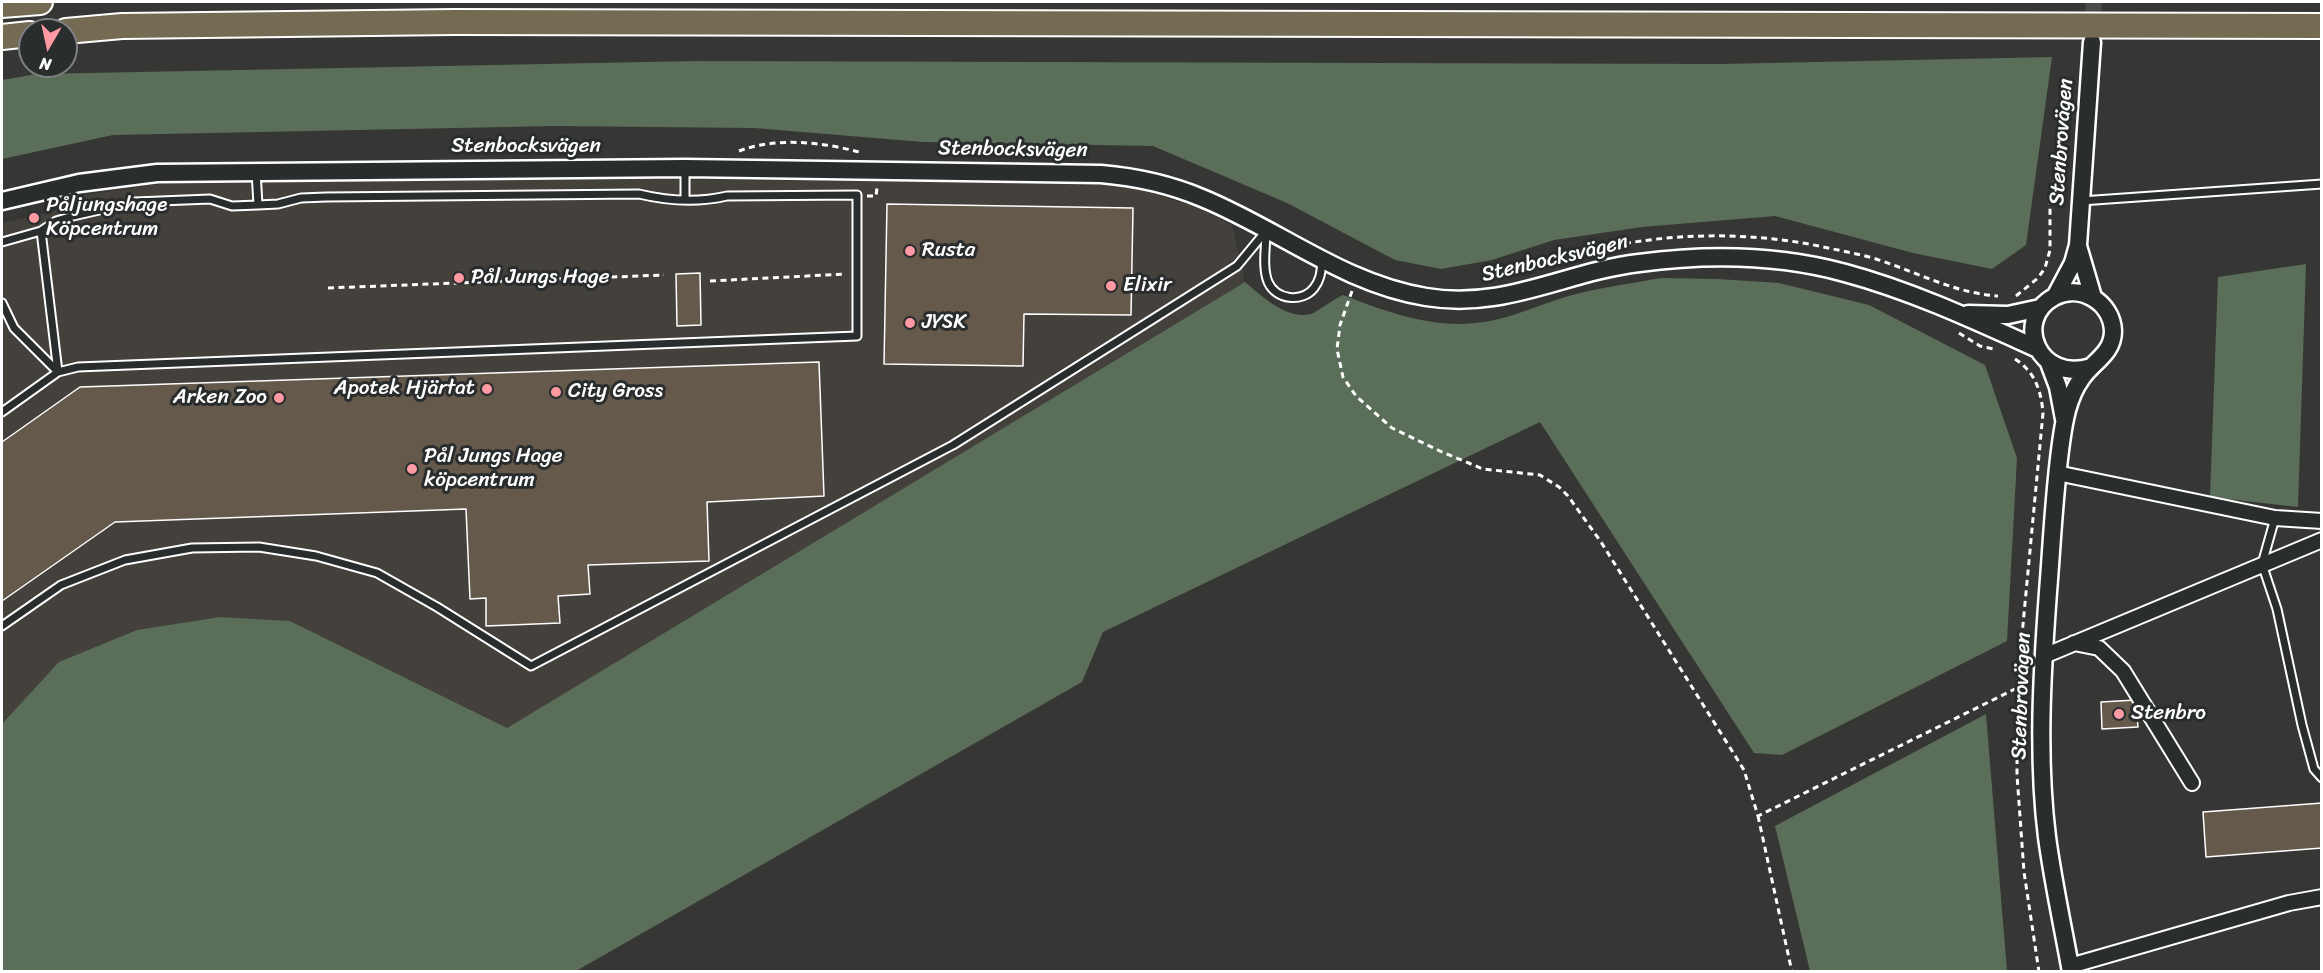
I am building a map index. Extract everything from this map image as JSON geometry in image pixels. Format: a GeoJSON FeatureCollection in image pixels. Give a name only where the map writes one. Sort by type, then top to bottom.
{"type":"FeatureCollection","features":[{"type":"Feature","properties":{"kind":"highway"},"geometry":{"type":"LineString","coordinates":[[2,5],[40,2]]}},
{"type":"Feature","properties":{"kind":"highway"},"geometry":{"type":"LineString","coordinates":[[78,30],[122,26],[442,22],[2322,26]]}},
{"type":"Feature","properties":{"kind":"highway"},"geometry":{"type":"LineString","coordinates":[[2,37],[18,35]]}},
{"type":"Feature","properties":{"kind":"street","name":"Stenbrovägen"},"geometry":{"type":"LineString","coordinates":[[2040,308],[2056,295],[2073,263],[2078,245],[2092,42]]}},
{"type":"Feature","properties":{"kind":"street","name":"Stenbocksvägen"},"geometry":{"type":"LineString","coordinates":[[2,201],[79,183],[138,175],[256,171],[685,168],[1123,176],[1151,181],[1187,192],[1231,212],[1356,277],[1394,290],[1425,297],[1477,300],[1509,296],[1637,263],[1694,257],[1741,257],[1787,262],[1844,273],[1898,290],[1955,313],[2007,343],[2038,349]]}},
{"type":"Feature","properties":{"kind":"street","name":"Stenbocksvägen"},"geometry":{"type":"LineString","coordinates":[[2,206],[33,194]]}},
{"type":"Feature","properties":{"kind":"street","name":"Stenbrovägen"},"geometry":{"type":"LineString","coordinates":[[2070,969],[2047,836],[2042,769],[2044,656],[2057,473],[2064,419],[2074,391],[2110,346],[2113,332],[2107,312],[2093,297],[2078,245]]}},
{"type":"Feature","properties":{"kind":"street"},"geometry":{"type":"LineString","coordinates":[[2056,295],[2081,292],[2093,297]]}},
{"type":"Feature","properties":{"kind":"street","name":"Stenbocksvägen"},"geometry":{"type":"LineString","coordinates":[[1955,313],[2007,315],[2040,308]]}},
{"type":"Feature","properties":{"kind":"street"},"geometry":{"type":"LineString","coordinates":[[2038,349],[2033,332],[2040,308]]}},
{"type":"Feature","properties":{"kind":"street","name":"Stenbrovägen"},"geometry":{"type":"LineString","coordinates":[[2038,349],[2049,363],[2058,387],[2064,419]]}},
{"type":"Feature","properties":{"kind":"street"},"geometry":{"type":"LineString","coordinates":[[2049,363],[2069,370],[2091,367]]}},
{"type":"Feature","properties":{"kind":"street"},"geometry":{"type":"LineString","coordinates":[[2057,473],[2275,518],[2322,521]]}},
{"type":"Feature","properties":{"kind":"street"},"geometry":{"type":"LineString","coordinates":[[2044,656],[2322,540]]}},
{"type":"Feature","properties":{"kind":"street"},"geometry":{"type":"LineString","coordinates":[[2074,643],[2099,648],[2123,671],[2192,783]]}},
{"type":"Feature","properties":{"kind":"street"},"geometry":{"type":"LineString","coordinates":[[2070,969],[2289,903],[2322,897]]}},
{"type":"Feature","properties":{"kind":"lane"},"geometry":{"type":"LineString","coordinates":[[685,168],[685,200]]}},
{"type":"Feature","properties":{"kind":"lane"},"geometry":{"type":"LineString","coordinates":[[256,171],[258,206]]}},
{"type":"Feature","properties":{"kind":"lane"},"geometry":{"type":"LineString","coordinates":[[2080,201],[2322,184]]}},
{"type":"Feature","properties":{"kind":"lane"},"geometry":{"type":"LineString","coordinates":[[2,242],[41,231],[56,221],[135,202],[210,200],[232,206],[258,206],[301,198],[326,197],[639,194],[663,200],[706,201],[727,196],[857,195],[857,336],[78,367],[58,372],[2,412]]}},
{"type":"Feature","properties":{"kind":"lane"},"geometry":{"type":"LineString","coordinates":[[41,231],[58,372]]}},
{"type":"Feature","properties":{"kind":"lane"},"geometry":{"type":"LineString","coordinates":[[1266,231],[1265,269],[1268,282],[1274,291],[1282,296],[1304,296],[1313,289],[1321,277],[1322,260]]}},
{"type":"Feature","properties":{"kind":"lane"},"geometry":{"type":"LineString","coordinates":[[2,626],[61,585],[125,560],[192,548],[259,547],[316,556],[377,573],[437,607],[531,666],[953,445],[1237,266],[1266,231]]}},
{"type":"Feature","properties":{"kind":"lane"},"geometry":{"type":"LineString","coordinates":[[2,303],[14,328],[58,372]]}},
{"type":"Feature","properties":{"kind":"lane"},"geometry":{"type":"LineString","coordinates":[[2275,518],[2262,564],[2277,609],[2314,769],[2322,778]]}},
{"type":"Feature","properties":{"kind":"path"},"geometry":{"type":"LineString","coordinates":[[1491,279],[1596,250],[1639,241],[1687,237],[1735,237],[1826,247],[1873,258],[1947,287],[1968,292],[2017,296],[2031,285],[2045,268],[2050,250],[2050,204],[2072,88]]}},
{"type":"Feature","properties":{"kind":"path"},"geometry":{"type":"LineString","coordinates":[[735,153],[758,145],[829,144],[868,155]]}},
{"type":"Feature","properties":{"kind":"path"},"geometry":{"type":"LineString","coordinates":[[710,281],[856,274]]}},
{"type":"Feature","properties":{"kind":"path"},"geometry":{"type":"LineString","coordinates":[[328,288],[664,275]]}},
{"type":"Feature","properties":{"kind":"path"},"geometry":{"type":"LineString","coordinates":[[1356,277],[1340,325],[1337,349],[1343,376],[1356,396],[1392,428],[1442,452],[1483,469],[1540,475],[1559,487],[1568,496],[1601,542],[1744,770],[1758,816],[1792,972]]}},
{"type":"Feature","properties":{"kind":"path"},"geometry":{"type":"LineString","coordinates":[[2007,315],[2009,297]]}},
{"type":"Feature","properties":{"kind":"path"},"geometry":{"type":"LineString","coordinates":[[1953,331],[1980,345],[2007,343],[2033,375],[2039,388],[2043,412],[2017,688],[2017,776],[2024,872],[2039,972]]}},
{"type":"Feature","properties":{"kind":"path"},"geometry":{"type":"LineString","coordinates":[[1758,816],[2017,688]]}},
{"type":"Feature","properties":{"kind":"shaded area"},"geometry":{"type":"Polygon","coordinates":[[[658,179],[1099,184],[1141,190],[1194,206],[1232,225],[1245,282],[507,728],[290,621],[220,617],[137,630],[2,723],[2,223],[52,212],[79,196],[166,183],[658,179]]]}},
{"type":"Feature","properties":{"kind":"green space"},"geometry":{"type":"Polygon","coordinates":[[[2052,57],[2026,245],[1992,269],[1913,253],[1775,216],[1642,227],[1554,240],[1492,260],[1441,269],[1395,260],[1287,203],[1153,146],[923,142],[754,128],[554,126],[113,135],[2,159],[2,80],[18,77],[78,78],[78,73],[696,61],[1721,64],[2052,57]]]}},
{"type":"Feature","properties":{"kind":"green space"},"geometry":{"type":"Polygon","coordinates":[[[2306,264],[2298,507],[2210,497],[2218,277],[2306,264]]]}},
{"type":"Feature","properties":{"kind":"green space"},"geometry":{"type":"Polygon","coordinates":[[[1661,278],[1779,283],[1869,305],[1985,365],[2017,458],[2007,641],[1782,755],[1754,753],[1540,422],[1103,632],[1082,682],[576,971],[2,971],[2,724],[59,662],[137,630],[220,617],[290,621],[507,728],[1245,282],[1275,306],[1293,314],[1311,314],[1343,295],[1408,317],[1458,324],[1488,321],[1514,315],[1576,294],[1661,278]]]}},
{"type":"Feature","properties":{"kind":"green space"},"geometry":{"type":"Polygon","coordinates":[[[1986,714],[2007,971],[1810,971],[1775,826],[1986,714]]]}},
{"type":"Feature","properties":{"kind":"building"},"geometry":{"type":"Polygon","coordinates":[[[887,204],[1133,208],[1131,315],[1024,314],[1023,366],[884,364],[887,204]]]}},
{"type":"Feature","properties":{"kind":"building"},"geometry":{"type":"Polygon","coordinates":[[[700,273],[701,325],[677,326],[676,274],[700,273]]]}},
{"type":"Feature","properties":{"kind":"building","name":"Pål Jungs Hage köpcentrum"},"geometry":{"type":"Polygon","coordinates":[[[819,362],[824,496],[707,502],[709,561],[588,565],[590,594],[558,596],[560,623],[486,626],[486,598],[470,599],[466,509],[115,522],[2,601],[2,442],[80,387],[819,362]]]}},
{"type":"Feature","properties":{"kind":"building","name":"Stenbro"},"geometry":{"type":"Polygon","coordinates":[[[2136,700],[2138,727],[2102,729],[2101,702],[2136,700]]]}},
{"type":"Feature","properties":{"kind":"building"},"geometry":{"type":"Polygon","coordinates":[[[2322,803],[2322,848],[2206,857],[2203,812],[2322,803]]]}},
{"type":"Feature","properties":{"kind":"tunnel"},"geometry":{"type":"LineString","coordinates":[[2092,37],[2094,2]]}},
{"type":"Feature","properties":{"kind":"place","name":"Påljungshage Köpcentrum"},"geometry":{"type":"Point","coordinates":[34,218]}},
{"type":"Feature","properties":{"kind":"place","name":"Rusta"},"geometry":{"type":"Point","coordinates":[910,251]}},
{"type":"Feature","properties":{"kind":"place","name":"Pål Jungs Hage"},"geometry":{"type":"Point","coordinates":[459,278]}},
{"type":"Feature","properties":{"kind":"place","name":"Elixir"},"geometry":{"type":"Point","coordinates":[1111,286]}},
{"type":"Feature","properties":{"kind":"place","name":"JYSK"},"geometry":{"type":"Point","coordinates":[910,323]}},
{"type":"Feature","properties":{"kind":"place","name":"Apotek Hjärtat"},"geometry":{"type":"Point","coordinates":[487,389]}},
{"type":"Feature","properties":{"kind":"place","name":"City Gross"},"geometry":{"type":"Point","coordinates":[556,392]}},
{"type":"Feature","properties":{"kind":"place","name":"Arken Zoo"},"geometry":{"type":"Point","coordinates":[279,398]}},
{"type":"Feature","properties":{"kind":"place","name":"Pål Jungs Hage köpcentrum"},"geometry":{"type":"Point","coordinates":[412,469]}},
{"type":"Feature","properties":{"kind":"place","name":"Stenbro"},"geometry":{"type":"Point","coordinates":[2119,714]}}]}
